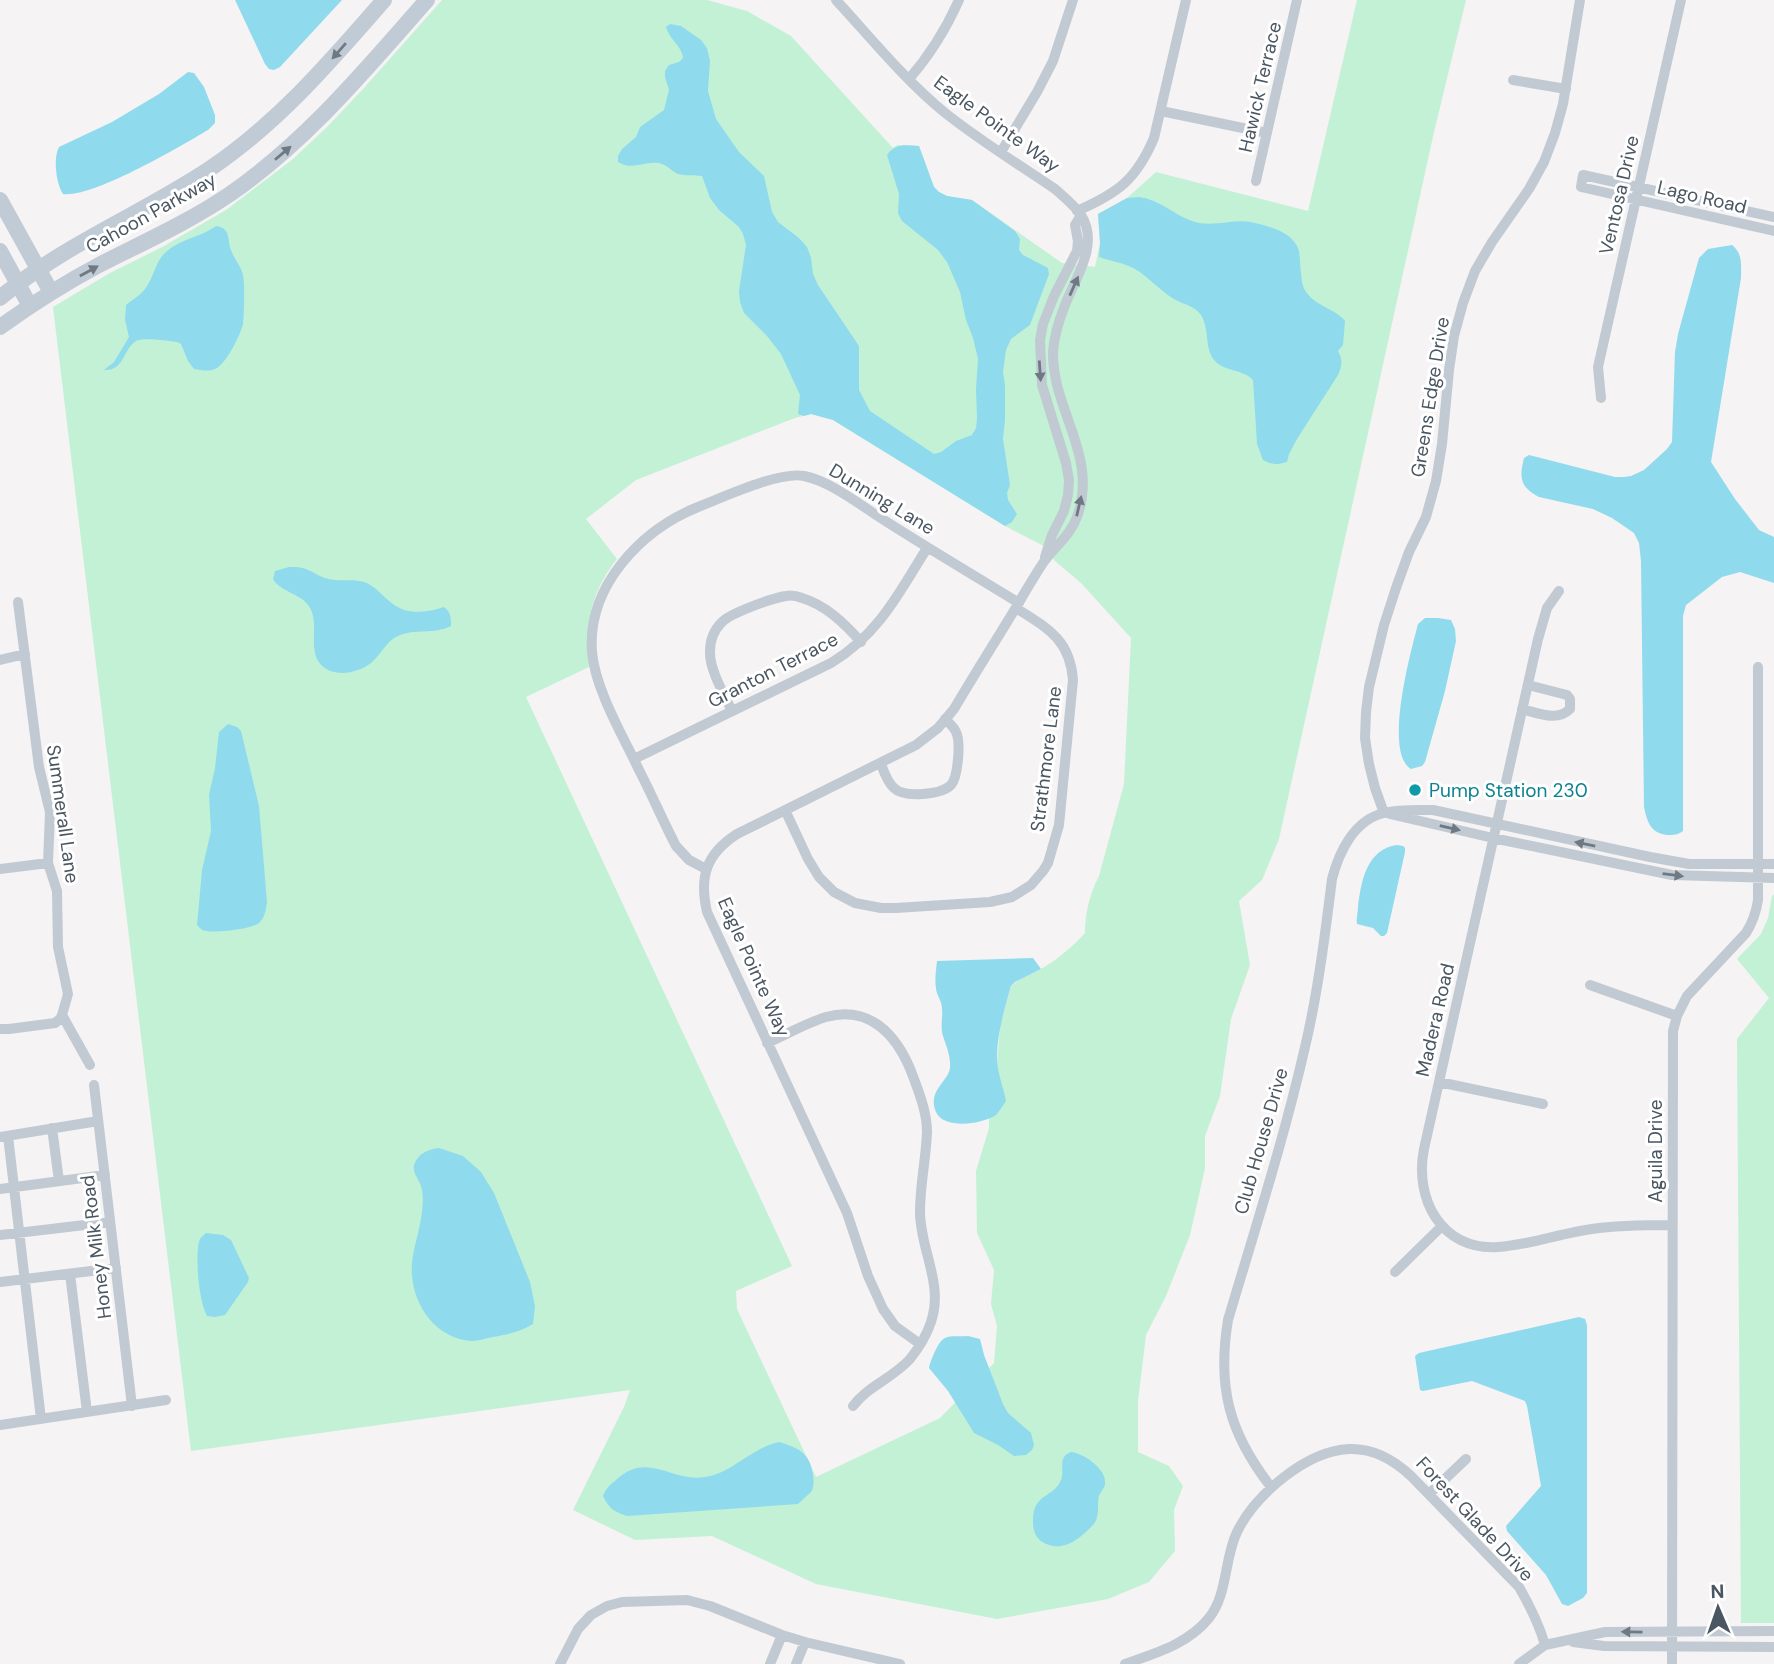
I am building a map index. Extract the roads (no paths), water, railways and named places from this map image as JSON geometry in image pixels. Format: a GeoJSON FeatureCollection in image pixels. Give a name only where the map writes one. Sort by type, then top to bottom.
{"type":"FeatureCollection","features":[{"type":"Feature","properties":{"kind":"street","name":"Cahoon Parkway"},"geometry":{"type":"LineString","coordinates":[[0,298],[37,269],[181,187],[250,139],[313,80],[384,0]]}},
{"type":"Feature","properties":{"kind":"street","name":"Cahoon Parkway"},"geometry":{"type":"LineString","coordinates":[[0,327],[51,292],[190,219],[260,172],[325,114],[427,0]]}},
{"type":"Feature","properties":{"kind":"street","name":"Eagle Pointe Way"},"geometry":{"type":"LineString","coordinates":[[836,0],[909,79],[946,114],[1055,189],[1079,213]]}},
{"type":"Feature","properties":{"kind":"street"},"geometry":{"type":"LineString","coordinates":[[909,79],[926,60],[959,0]]}},
{"type":"Feature","properties":{"kind":"street"},"geometry":{"type":"LineString","coordinates":[[1001,152],[1053,61],[1073,0]]}},
{"type":"Feature","properties":{"kind":"street"},"geometry":{"type":"LineString","coordinates":[[706,869],[715,853],[737,834],[923,741],[954,709],[1044,562],[1066,538],[1076,520],[1083,486],[1082,463],[1058,387],[1053,353],[1065,305],[1084,262],[1087,235],[1079,213],[1115,192],[1130,179],[1151,146],[1186,0]]}},
{"type":"Feature","properties":{"kind":"street","name":"Hawick Terrace"},"geometry":{"type":"LineString","coordinates":[[1256,181],[1297,0]]}},
{"type":"Feature","properties":{"kind":"street","name":"Greens Edge Drive"},"geometry":{"type":"LineString","coordinates":[[1384,813],[1368,764],[1365,738],[1369,687],[1395,588],[1426,517],[1436,481],[1449,370],[1462,303],[1475,271],[1530,189],[1544,162],[1555,133],[1566,89],[1580,0]]}},
{"type":"Feature","properties":{"kind":"street","name":"Ventosa Drive"},"geometry":{"type":"LineString","coordinates":[[1601,398],[1598,367],[1681,0]]}},
{"type":"Feature","properties":{"kind":"street"},"geometry":{"type":"LineString","coordinates":[[1513,80],[1566,89]]}},
{"type":"Feature","properties":{"kind":"street"},"geometry":{"type":"LineString","coordinates":[[1161,111],[1267,133]]}},
{"type":"Feature","properties":{"kind":"street","name":"Lago Road"},"geometry":{"type":"LineString","coordinates":[[1774,217],[1583,175],[1581,187],[1774,231]]}},
{"type":"Feature","properties":{"kind":"street"},"geometry":{"type":"LineString","coordinates":[[0,200],[51,292]]}},
{"type":"Feature","properties":{"kind":"street"},"geometry":{"type":"LineString","coordinates":[[0,251],[30,306]]}},
{"type":"Feature","properties":{"kind":"street","name":"Dunning Lane"},"geometry":{"type":"LineString","coordinates":[[706,869],[689,860],[676,846],[615,720],[600,684],[592,651],[598,604],[612,576],[625,559],[657,531],[679,516],[775,478],[798,475],[814,478],[1018,605]]}},
{"type":"Feature","properties":{"kind":"street","name":"Granton Terrace"},"geometry":{"type":"LineString","coordinates":[[634,759],[831,663],[861,642],[884,616],[927,548]]}},
{"type":"Feature","properties":{"kind":"street","name":"Madera Road"},"geometry":{"type":"LineString","coordinates":[[1559,591],[1545,612],[1522,709],[1424,1149],[1422,1183],[1429,1208],[1443,1226],[1459,1239],[1471,1243],[1498,1247],[1592,1229],[1672,1225]]}},
{"type":"Feature","properties":{"kind":"street"},"geometry":{"type":"LineString","coordinates":[[732,711],[712,667],[710,654],[713,635],[729,616],[780,597],[796,596],[835,616],[861,642]]}},
{"type":"Feature","properties":{"kind":"street","name":"Summerall Lane"},"geometry":{"type":"LineString","coordinates":[[18,602],[39,767],[50,812],[48,863],[57,891],[58,947],[68,990],[62,1015]]}},
{"type":"Feature","properties":{"kind":"street","name":"Strathmore Lane"},"geometry":{"type":"LineString","coordinates":[[785,810],[819,877],[834,892],[868,906],[889,908],[990,902],[1012,897],[1031,885],[1048,863],[1059,825],[1073,680],[1067,653],[1057,636],[1018,605]]}},
{"type":"Feature","properties":{"kind":"street"},"geometry":{"type":"LineString","coordinates":[[0,660],[25,654]]}},
{"type":"Feature","properties":{"kind":"street","name":"Aguila Drive"},"geometry":{"type":"LineString","coordinates":[[1672,1664],[1673,1031],[1687,996],[1753,923],[1758,900],[1758,667]]}},
{"type":"Feature","properties":{"kind":"street"},"geometry":{"type":"LineString","coordinates":[[1522,709],[1552,716],[1560,716],[1570,709],[1567,695],[1528,685]]}},
{"type":"Feature","properties":{"kind":"street"},"geometry":{"type":"LineString","coordinates":[[881,764],[889,782],[897,791],[910,794],[945,790],[956,775],[958,737],[946,719]]}},
{"type":"Feature","properties":{"kind":"street","name":"Club House Drive"},"geometry":{"type":"LineString","coordinates":[[1271,1487],[1242,1445],[1233,1421],[1223,1371],[1224,1345],[1228,1320],[1293,1098],[1306,1044],[1336,863],[1352,835],[1364,824],[1384,813],[1433,810],[1689,864],[1774,864]]}},
{"type":"Feature","properties":{"kind":"street"},"geometry":{"type":"LineString","coordinates":[[1384,813],[1672,875],[1774,878]]}},
{"type":"Feature","properties":{"kind":"street"},"geometry":{"type":"LineString","coordinates":[[0,869],[48,863]]}},
{"type":"Feature","properties":{"kind":"street","name":"Eagle Pointe Way"},"geometry":{"type":"LineString","coordinates":[[706,869],[703,885],[707,912],[847,1213],[868,1276],[883,1309],[895,1326],[920,1344]]}},
{"type":"Feature","properties":{"kind":"street"},"geometry":{"type":"LineString","coordinates":[[1590,985],[1677,1016]]}},
{"type":"Feature","properties":{"kind":"street"},"geometry":{"type":"LineString","coordinates":[[0,1029],[55,1023],[62,1015],[90,1065]]}},
{"type":"Feature","properties":{"kind":"street"},"geometry":{"type":"LineString","coordinates":[[768,1043],[824,1017],[858,1016],[888,1032],[904,1054],[922,1103],[927,1130],[920,1214],[935,1289],[932,1320],[909,1360],[861,1395],[853,1406]]}},
{"type":"Feature","properties":{"kind":"street"},"geometry":{"type":"LineString","coordinates":[[1439,1082],[1543,1104]]}},
{"type":"Feature","properties":{"kind":"street","name":"Honey Milk Road"},"geometry":{"type":"LineString","coordinates":[[94,1085],[132,1406]]}},
{"type":"Feature","properties":{"kind":"street"},"geometry":{"type":"LineString","coordinates":[[41,1419],[14,1187],[4,1136],[98,1121]]}},
{"type":"Feature","properties":{"kind":"street"},"geometry":{"type":"LineString","coordinates":[[52,1128],[59,1181]]}},
{"type":"Feature","properties":{"kind":"street"},"geometry":{"type":"LineString","coordinates":[[0,1189],[105,1175]]}},
{"type":"Feature","properties":{"kind":"street"},"geometry":{"type":"LineString","coordinates":[[0,1235],[110,1222]]}},
{"type":"Feature","properties":{"kind":"street"},"geometry":{"type":"LineString","coordinates":[[1395,1272],[1443,1226]]}},
{"type":"Feature","properties":{"kind":"street"},"geometry":{"type":"LineString","coordinates":[[0,1282],[116,1268]]}},
{"type":"Feature","properties":{"kind":"street"},"geometry":{"type":"LineString","coordinates":[[70,1274],[87,1412]]}},
{"type":"Feature","properties":{"kind":"street"},"geometry":{"type":"LineString","coordinates":[[0,1425],[166,1400]]}},
{"type":"Feature","properties":{"kind":"street","name":"Forest Glade Drive"},"geometry":{"type":"LineString","coordinates":[[1125,1664],[1176,1645],[1203,1625],[1220,1598],[1235,1535],[1245,1517],[1271,1487],[1316,1458],[1349,1449],[1367,1450],[1383,1455],[1398,1464],[1429,1494],[1519,1587],[1539,1625],[1545,1645]]}},
{"type":"Feature","properties":{"kind":"street"},"geometry":{"type":"LineString","coordinates":[[1429,1494],[1466,1459]]}},
{"type":"Feature","properties":{"kind":"street"},"geometry":{"type":"LineString","coordinates":[[560,1664],[578,1629],[591,1615],[607,1606],[622,1602],[687,1600],[710,1606],[782,1635],[896,1664]]}},
{"type":"Feature","properties":{"kind":"street"},"geometry":{"type":"LineString","coordinates":[[1520,1664],[1545,1645],[1605,1632],[1774,1632]]}},
{"type":"Feature","properties":{"kind":"street"},"geometry":{"type":"LineString","coordinates":[[770,1664],[782,1635]]}},
{"type":"Feature","properties":{"kind":"street"},"geometry":{"type":"LineString","coordinates":[[1563,1641],[1604,1646],[1774,1647]]}},
{"type":"Feature","properties":{"kind":"street"},"geometry":{"type":"LineString","coordinates":[[796,1664],[805,1642]]}},
{"type":"Feature","properties":{"kind":"water"},"geometry":{"type":"Polygon","coordinates":[[[235,0],[342,0],[280,67],[274,70],[265,64],[235,0]]]}},
{"type":"Feature","properties":{"kind":"water"},"geometry":{"type":"Polygon","coordinates":[[[670,24],[681,26],[701,40],[707,48],[710,61],[708,91],[716,119],[739,152],[764,176],[772,212],[778,222],[807,247],[818,285],[859,346],[859,390],[870,411],[934,454],[972,435],[976,428],[978,359],[960,292],[947,262],[938,250],[902,221],[898,213],[899,194],[887,155],[897,147],[919,146],[934,187],[939,192],[972,200],[1015,231],[1020,239],[1019,250],[1023,255],[1048,268],[1049,274],[1030,325],[1011,339],[1006,350],[1003,372],[1003,439],[1010,485],[1008,500],[1017,514],[1012,522],[1005,526],[833,420],[811,414],[798,414],[800,395],[781,354],[744,313],[740,302],[739,291],[746,245],[739,227],[719,210],[710,198],[702,176],[678,174],[658,163],[628,166],[618,162],[622,149],[636,137],[640,127],[664,110],[669,90],[665,71],[669,65],[683,58],[666,27],[670,24]]]}},
{"type":"Feature","properties":{"kind":"water"},"geometry":{"type":"Polygon","coordinates":[[[188,72],[194,73],[204,87],[215,115],[215,123],[208,130],[114,180],[77,193],[63,194],[56,170],[59,147],[112,122],[159,94],[188,72]]]}},
{"type":"Feature","properties":{"kind":"water"},"geometry":{"type":"Polygon","coordinates":[[[1139,197],[1199,223],[1251,222],[1286,235],[1292,239],[1299,251],[1305,291],[1316,302],[1345,321],[1343,345],[1338,351],[1341,366],[1338,375],[1297,439],[1287,462],[1275,464],[1263,460],[1257,444],[1253,380],[1215,361],[1209,351],[1201,315],[1192,307],[1169,296],[1135,269],[1099,257],[1098,214],[1127,198],[1139,197]]]}},
{"type":"Feature","properties":{"kind":"water"},"geometry":{"type":"Polygon","coordinates":[[[216,226],[224,229],[228,235],[244,285],[243,324],[228,356],[219,367],[212,370],[194,369],[181,344],[144,339],[131,345],[120,364],[104,370],[114,362],[129,337],[125,320],[126,305],[145,289],[163,255],[178,244],[216,226]]]}},
{"type":"Feature","properties":{"kind":"water"},"geometry":{"type":"Polygon","coordinates":[[[1732,245],[1740,256],[1741,278],[1711,462],[1759,530],[1774,537],[1774,583],[1740,572],[1722,577],[1686,605],[1683,616],[1683,831],[1676,835],[1667,835],[1653,829],[1644,807],[1639,543],[1634,533],[1593,509],[1539,497],[1525,486],[1522,471],[1524,458],[1529,455],[1615,477],[1631,476],[1644,470],[1667,449],[1672,442],[1678,334],[1699,258],[1708,249],[1732,245]]]}},
{"type":"Feature","properties":{"kind":"water"},"geometry":{"type":"Polygon","coordinates":[[[289,567],[307,569],[329,579],[367,583],[394,605],[408,611],[422,612],[444,607],[451,618],[451,626],[398,636],[390,641],[371,663],[358,670],[344,673],[329,670],[323,667],[315,655],[314,621],[310,608],[302,599],[273,579],[275,571],[289,567]]]}},
{"type":"Feature","properties":{"kind":"water"},"geometry":{"type":"Polygon","coordinates":[[[1425,618],[1451,620],[1456,641],[1425,762],[1422,766],[1411,769],[1403,759],[1399,743],[1401,700],[1418,624],[1425,618]]]}},
{"type":"Feature","properties":{"kind":"water"},"geometry":{"type":"Polygon","coordinates":[[[228,724],[241,731],[259,806],[267,902],[263,919],[259,923],[234,930],[212,931],[203,930],[197,925],[202,870],[211,831],[209,795],[219,732],[228,724]]]}},
{"type":"Feature","properties":{"kind":"water"},"geometry":{"type":"Polygon","coordinates":[[[1403,846],[1405,852],[1387,933],[1381,936],[1373,928],[1357,924],[1359,897],[1372,860],[1387,848],[1403,846]]]}},
{"type":"Feature","properties":{"kind":"water"},"geometry":{"type":"Polygon","coordinates":[[[1033,958],[1041,969],[1011,986],[1000,1028],[997,1059],[1006,1101],[996,1115],[973,1123],[955,1123],[940,1118],[936,1112],[934,1098],[950,1064],[942,1033],[942,1004],[936,989],[937,961],[1033,958]]]}},
{"type":"Feature","properties":{"kind":"water"},"geometry":{"type":"Polygon","coordinates":[[[439,1148],[463,1156],[481,1172],[494,1193],[530,1282],[535,1306],[533,1324],[528,1327],[509,1334],[472,1341],[459,1339],[438,1328],[417,1299],[412,1259],[423,1195],[414,1165],[424,1152],[439,1148]]]}},
{"type":"Feature","properties":{"kind":"water"},"geometry":{"type":"Polygon","coordinates":[[[206,1233],[223,1235],[231,1240],[249,1278],[225,1315],[215,1317],[207,1316],[198,1280],[199,1242],[206,1233]]]}},
{"type":"Feature","properties":{"kind":"water"},"geometry":{"type":"Polygon","coordinates":[[[1579,1317],[1585,1319],[1587,1325],[1587,1593],[1568,1606],[1562,1604],[1546,1575],[1507,1531],[1506,1526],[1541,1486],[1525,1401],[1472,1381],[1420,1390],[1415,1356],[1579,1317]]]}},
{"type":"Feature","properties":{"kind":"water"},"geometry":{"type":"Polygon","coordinates":[[[968,1336],[980,1339],[1003,1404],[1008,1413],[1031,1433],[1034,1445],[1026,1455],[1014,1456],[974,1433],[948,1391],[929,1368],[942,1340],[968,1336]]]}},
{"type":"Feature","properties":{"kind":"water"},"geometry":{"type":"Polygon","coordinates":[[[779,1442],[802,1452],[809,1461],[814,1480],[813,1488],[798,1504],[627,1516],[613,1509],[603,1496],[617,1479],[629,1471],[650,1468],[693,1478],[705,1477],[724,1471],[759,1449],[779,1442]]]}},
{"type":"Feature","properties":{"kind":"water"},"geometry":{"type":"Polygon","coordinates":[[[1071,1452],[1087,1458],[1104,1477],[1105,1484],[1099,1496],[1098,1514],[1094,1524],[1072,1542],[1060,1546],[1047,1545],[1036,1535],[1034,1513],[1040,1501],[1058,1486],[1064,1457],[1071,1452]]]}},
{"type":"Feature","properties":{"kind":"place","name":"Pump Station 230"},"geometry":{"type":"Point","coordinates":[1415,790]}}]}
